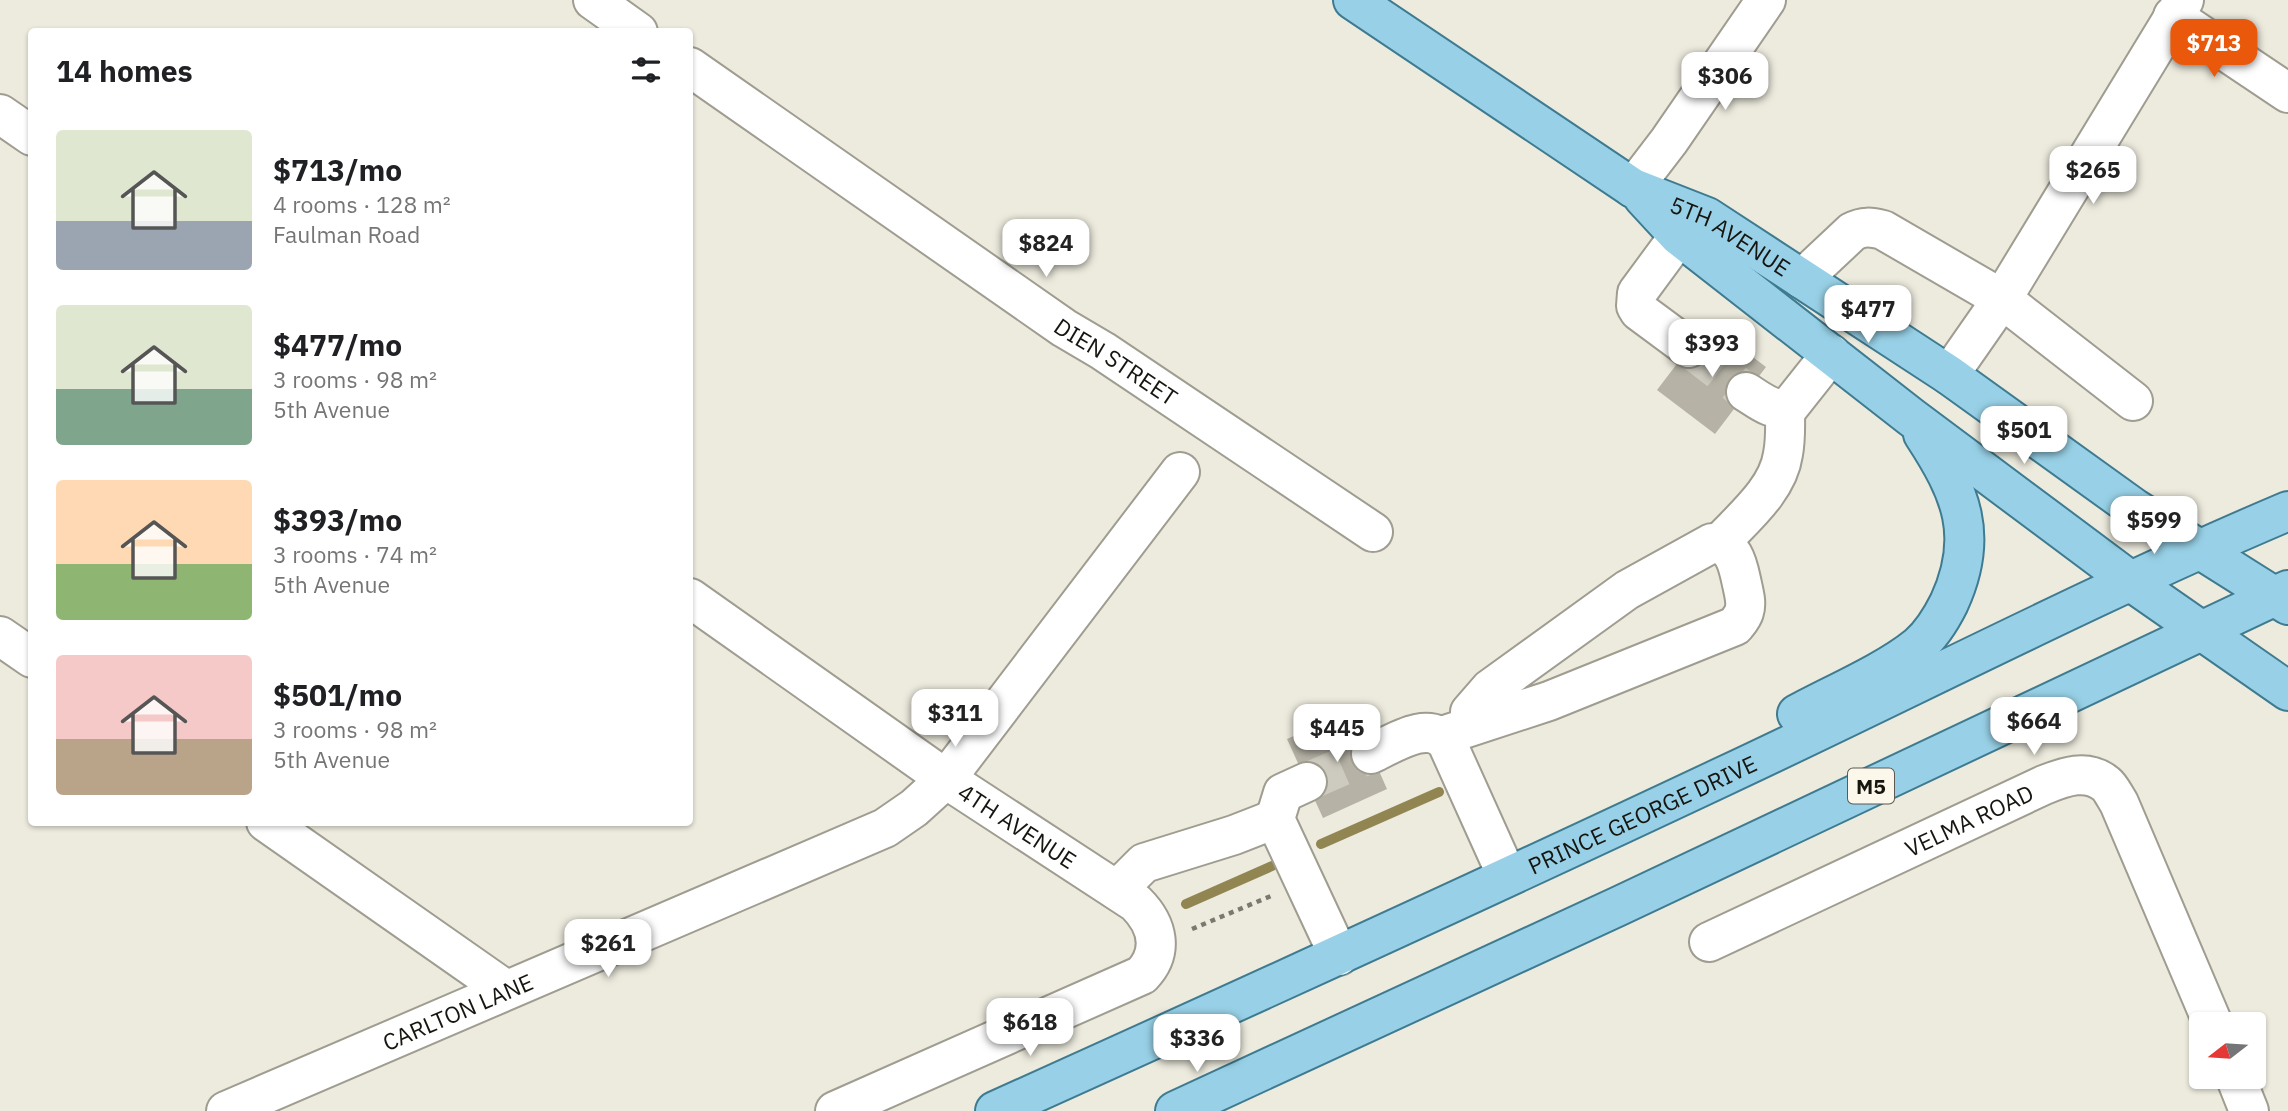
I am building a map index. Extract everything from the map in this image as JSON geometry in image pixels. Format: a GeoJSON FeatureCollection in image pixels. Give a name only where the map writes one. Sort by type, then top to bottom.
{"type":"FeatureCollection","features":[{"type":"Feature","properties":{"kind":"main road","name":"5TH AVENUE"},"geometry":{"type":"LineString","coordinates":[[1353,0],[1633,188],[1679,236],[1912,417],[2131,581],[2288,691]]}},
{"type":"Feature","properties":{"kind":"main road","name":"5TH AVENUE"},"geometry":{"type":"LineString","coordinates":[[1633,188],[1707,217],[1949,375],[2134,509],[2284,597]]}},
{"type":"Feature","properties":{"kind":"main road"},"geometry":{"type":"LineString","coordinates":[[1724,776],[1787,720],[1899,660],[1933,631],[1944,612],[1959,580],[1965,549],[1962,512],[1945,468],[1912,417]]}},
{"type":"Feature","properties":{"kind":"main road","name":"PRINCE GEORGE DRIVE"},"geometry":{"type":"LineString","coordinates":[[995,1111],[1339,956],[2131,581],[2288,511]]}},
{"type":"Feature","properties":{"kind":"main road","name":"M5"},"geometry":{"type":"LineString","coordinates":[[1175,1111],[1619,906],[2200,631],[2284,597]]}},
{"type":"Feature","properties":{"kind":"street"},"geometry":{"type":"LineString","coordinates":[[593,0],[632,28]]}},
{"type":"Feature","properties":{"kind":"street"},"geometry":{"type":"LineString","coordinates":[[1633,188],[1669,141],[1766,0]]}},
{"type":"Feature","properties":{"kind":"street"},"geometry":{"type":"LineString","coordinates":[[1949,375],[2002,299],[2179,8],[2288,93]]}},
{"type":"Feature","properties":{"kind":"street","name":"DIEN STREET"},"geometry":{"type":"LineString","coordinates":[[693,69],[1064,328],[1103,351],[1373,532]]}},
{"type":"Feature","properties":{"kind":"street"},"geometry":{"type":"LineString","coordinates":[[0,114],[28,133]]}},
{"type":"Feature","properties":{"kind":"street"},"geometry":{"type":"LineString","coordinates":[[1802,279],[1860,227],[1891,233],[2002,299],[2133,401]]}},
{"type":"Feature","properties":{"kind":"street"},"geometry":{"type":"LineString","coordinates":[[1679,236],[1637,293],[1636,306],[1689,348]]}},
{"type":"Feature","properties":{"kind":"street"},"geometry":{"type":"LineString","coordinates":[[1746,392],[1773,408],[1785,409],[1831,354]]}},
{"type":"Feature","properties":{"kind":"street"},"geometry":{"type":"LineString","coordinates":[[1719,544],[1769,489],[1777,474],[1783,456],[1785,409]]}},
{"type":"Feature","properties":{"kind":"street","name":"CARLTON LANE"},"geometry":{"type":"LineString","coordinates":[[226,1111],[885,828],[914,808],[946,779],[1180,472]]}},
{"type":"Feature","properties":{"kind":"street"},"geometry":{"type":"LineString","coordinates":[[1371,754],[1413,734],[1457,730],[1549,701],[1735,626],[1745,610],[1745,599],[1737,561],[1730,550],[1719,544],[1704,546],[1627,590],[1490,689],[1457,730],[1453,755],[1507,876]]}},
{"type":"Feature","properties":{"kind":"street","name":"4TH AVENUE"},"geometry":{"type":"LineString","coordinates":[[693,600],[946,779],[1142,909],[1153,930],[1172,937]]}},
{"type":"Feature","properties":{"kind":"street"},"geometry":{"type":"LineString","coordinates":[[0,636],[28,655]]}},
{"type":"Feature","properties":{"kind":"street","name":"VELMA ROAD"},"geometry":{"type":"LineString","coordinates":[[1709,943],[2044,785],[2066,776],[2088,775],[2106,784],[2119,803],[2208,1012]]}},
{"type":"Feature","properties":{"kind":"street"},"geometry":{"type":"LineString","coordinates":[[1307,782],[1283,793],[1275,819],[1339,956]]}},
{"type":"Feature","properties":{"kind":"street"},"geometry":{"type":"LineString","coordinates":[[1116,891],[1144,863],[1234,835],[1275,819]]}},
{"type":"Feature","properties":{"kind":"street"},"geometry":{"type":"LineString","coordinates":[[273,826],[506,990]]}},
{"type":"Feature","properties":{"kind":"street"},"geometry":{"type":"LineString","coordinates":[[835,1111],[1135,979],[1151,966],[1172,937]]}},
{"type":"Feature","properties":{"kind":"street"},"geometry":{"type":"LineString","coordinates":[[1198,1111],[1233,1083]]}},
{"type":"Feature","properties":{"kind":"street"},"geometry":{"type":"LineString","coordinates":[[2240,1089],[2249,1111]]}},
{"type":"Feature","properties":{"kind":"path"},"geometry":{"type":"LineString","coordinates":[[1172,937],[1278,893]]}},
{"type":"Feature","properties":{"kind":"building"},"geometry":{"type":"Polygon","coordinates":[[[1708,323],[1766,367],[1715,434],[1657,390],[1708,323]]]}},
{"type":"Feature","properties":{"kind":"building"},"geometry":{"type":"Polygon","coordinates":[[[1352,710],[1387,789],[1323,818],[1287,739],[1352,710]]]}},
{"type":"Feature","properties":{"kind":"waterway"},"geometry":{"type":"LineString","coordinates":[[1321,844],[1439,792]]}},
{"type":"Feature","properties":{"kind":"waterway"},"geometry":{"type":"LineString","coordinates":[[1186,904],[1272,866]]}},
{"type":"Feature","properties":{"kind":"tunnel"},"geometry":{"type":"LineString","coordinates":[[1689,348],[1746,392]]}},
{"type":"Feature","properties":{"kind":"tunnel"},"geometry":{"type":"LineString","coordinates":[[1307,782],[1371,754]]}}]}
